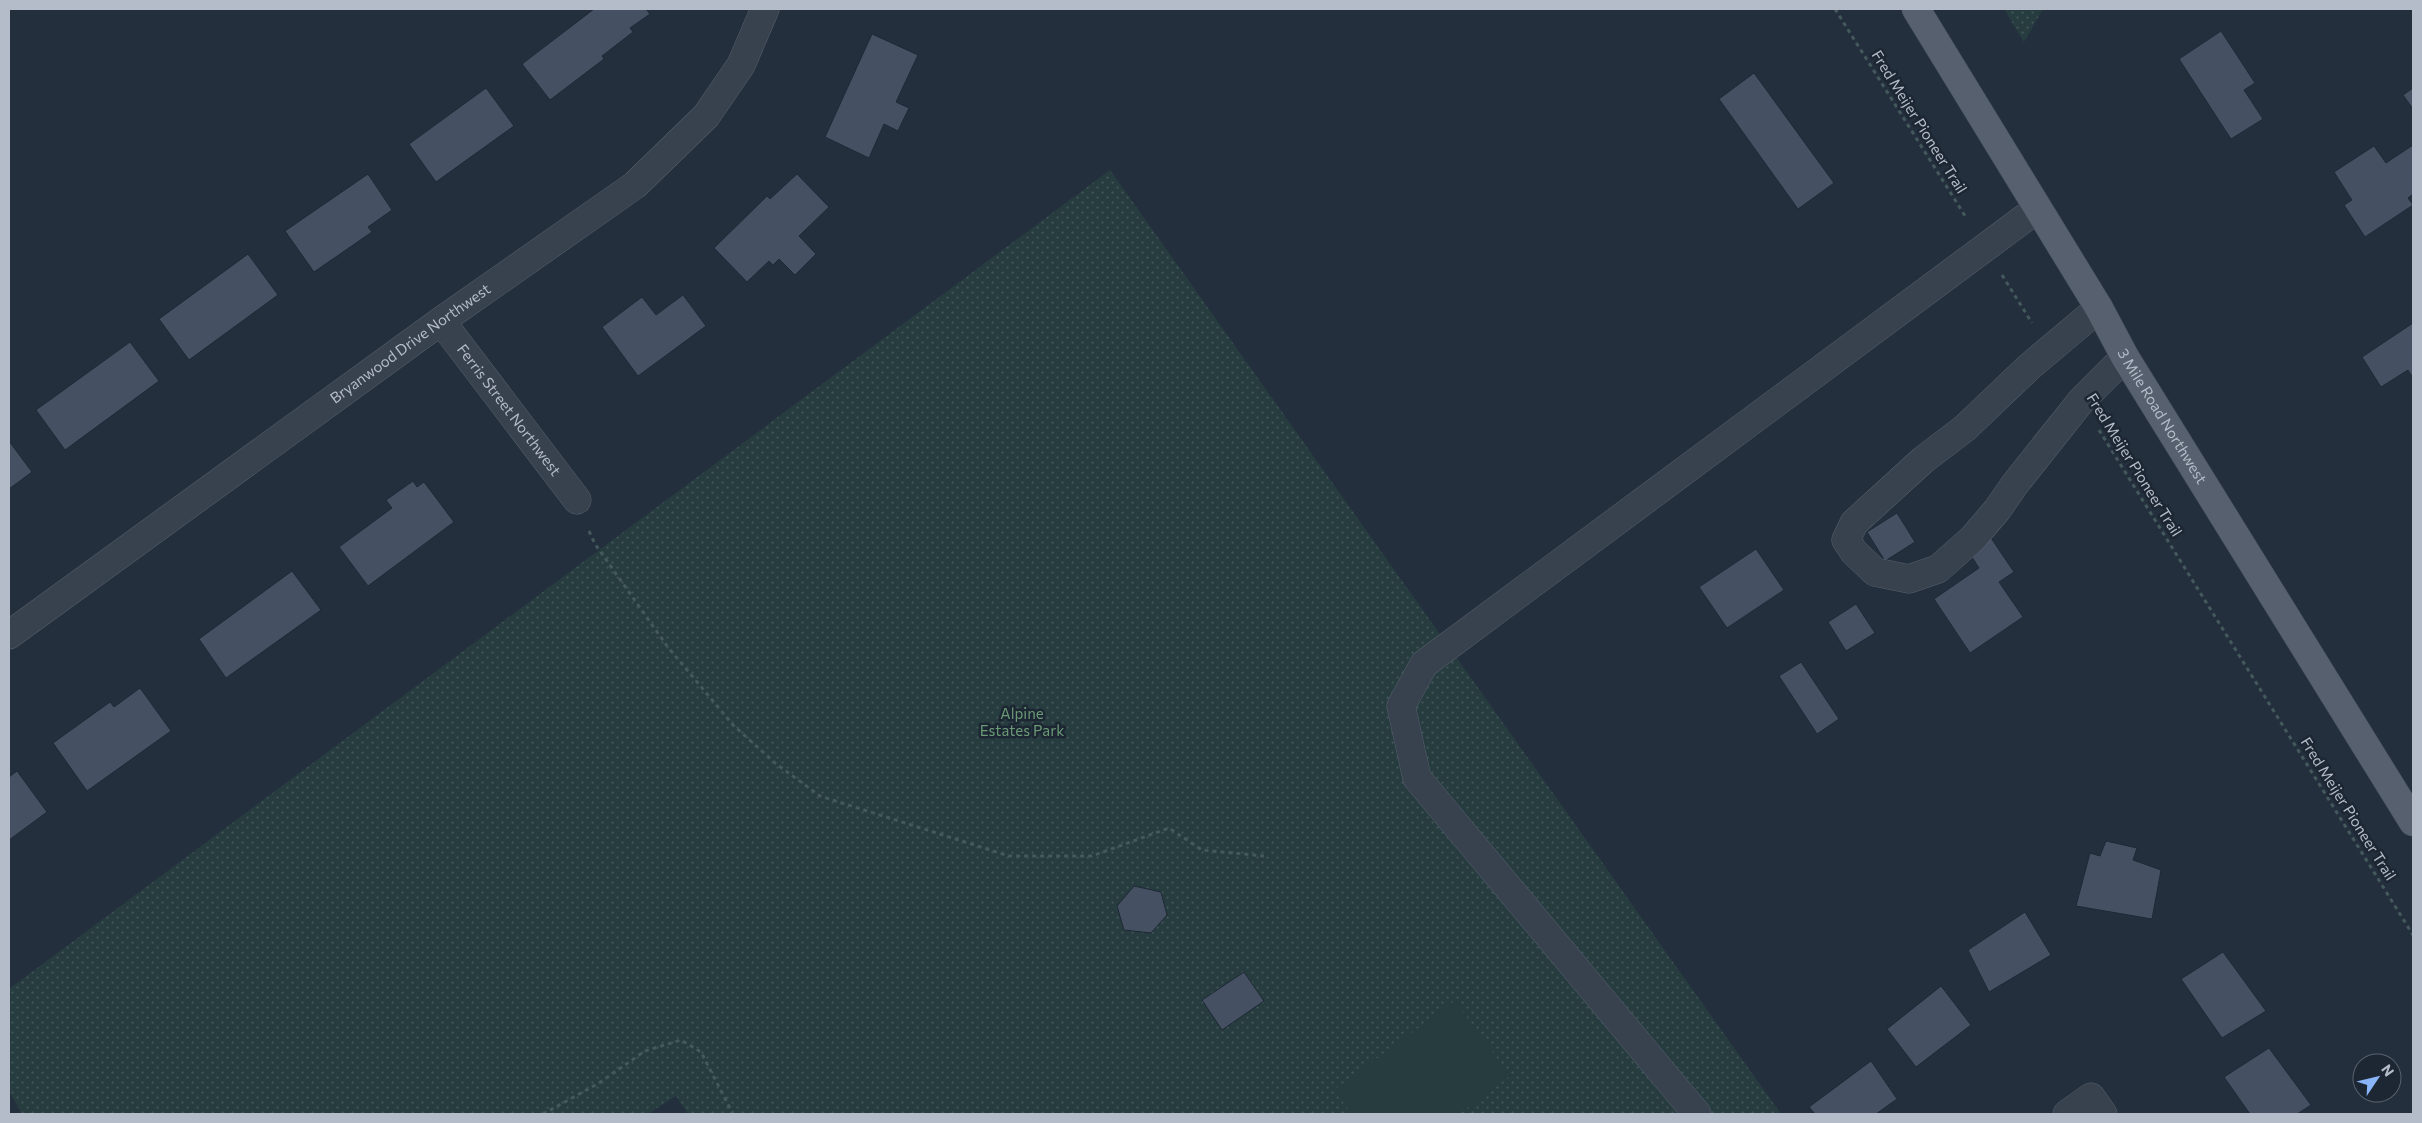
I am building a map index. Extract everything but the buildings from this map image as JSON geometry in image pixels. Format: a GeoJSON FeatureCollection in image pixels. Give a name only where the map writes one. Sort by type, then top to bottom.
{"type":"FeatureCollection","features":[{"type":"Feature","properties":{"kind":"main road","name":"3 Mile Road Northwest"},"geometry":{"type":"LineString","coordinates":[[1916,9],[2098,308],[2125,357],[2413,822]]}},
{"type":"Feature","properties":{"kind":"street","name":"Bryanwood Drive Northwest"},"geometry":{"type":"LineString","coordinates":[[9,635],[441,321],[634,186],[706,116],[741,65],[765,9]]}},
{"type":"Feature","properties":{"kind":"street"},"geometry":{"type":"LineString","coordinates":[[1697,1114],[1417,778],[1401,706],[1424,664],[2037,209]]}},
{"type":"Feature","properties":{"kind":"street"},"geometry":{"type":"LineString","coordinates":[[2098,308],[2049,349],[1965,428],[1923,460],[1854,523],[1846,540],[1854,552],[1875,572],[1909,579],[1938,569],[1973,538],[1997,510],[2015,484],[2081,401],[2125,357]]}},
{"type":"Feature","properties":{"kind":"street","name":"Ferris Street Northwest"},"geometry":{"type":"LineString","coordinates":[[441,321],[578,500]]}},
{"type":"Feature","properties":{"kind":"street"},"geometry":{"type":"LineString","coordinates":[[2067,1114],[2097,1106]]}},
{"type":"Feature","properties":{"kind":"path","name":"Fred Meijer Pioneer Trail"},"geometry":{"type":"LineString","coordinates":[[1835,9],[2049,349]]}},
{"type":"Feature","properties":{"kind":"path","name":"Fred Meijer Pioneer Trail"},"geometry":{"type":"LineString","coordinates":[[2081,401],[2413,935]]}},
{"type":"Feature","properties":{"kind":"path"},"geometry":{"type":"LineString","coordinates":[[578,500],[595,544],[667,646],[733,725],[776,764],[820,796],[1009,856],[1092,856],[1169,828],[1202,850],[1264,856]]}},
{"type":"Feature","properties":{"kind":"path"},"geometry":{"type":"LineString","coordinates":[[543,1114],[599,1083],[645,1051],[681,1040],[701,1052],[733,1114]]}},
{"type":"Feature","properties":{"kind":"green space"},"geometry":{"type":"Polygon","coordinates":[[[2004,9],[2043,9],[2024,42],[2004,9]]]}},
{"type":"Feature","properties":{"kind":"green space","name":"Alpine Estates Park"},"geometry":{"type":"Polygon","coordinates":[[[1110,170],[1781,1114],[688,1114],[676,1096],[648,1114],[22,1114],[9,1091],[9,989],[1110,170]]]}},
{"type":"Feature","properties":{"kind":"green space"},"geometry":{"type":"Polygon","coordinates":[[[1455,1001],[1510,1076],[1459,1114],[1352,1114],[1334,1090],[1455,1001]]]}}]}
